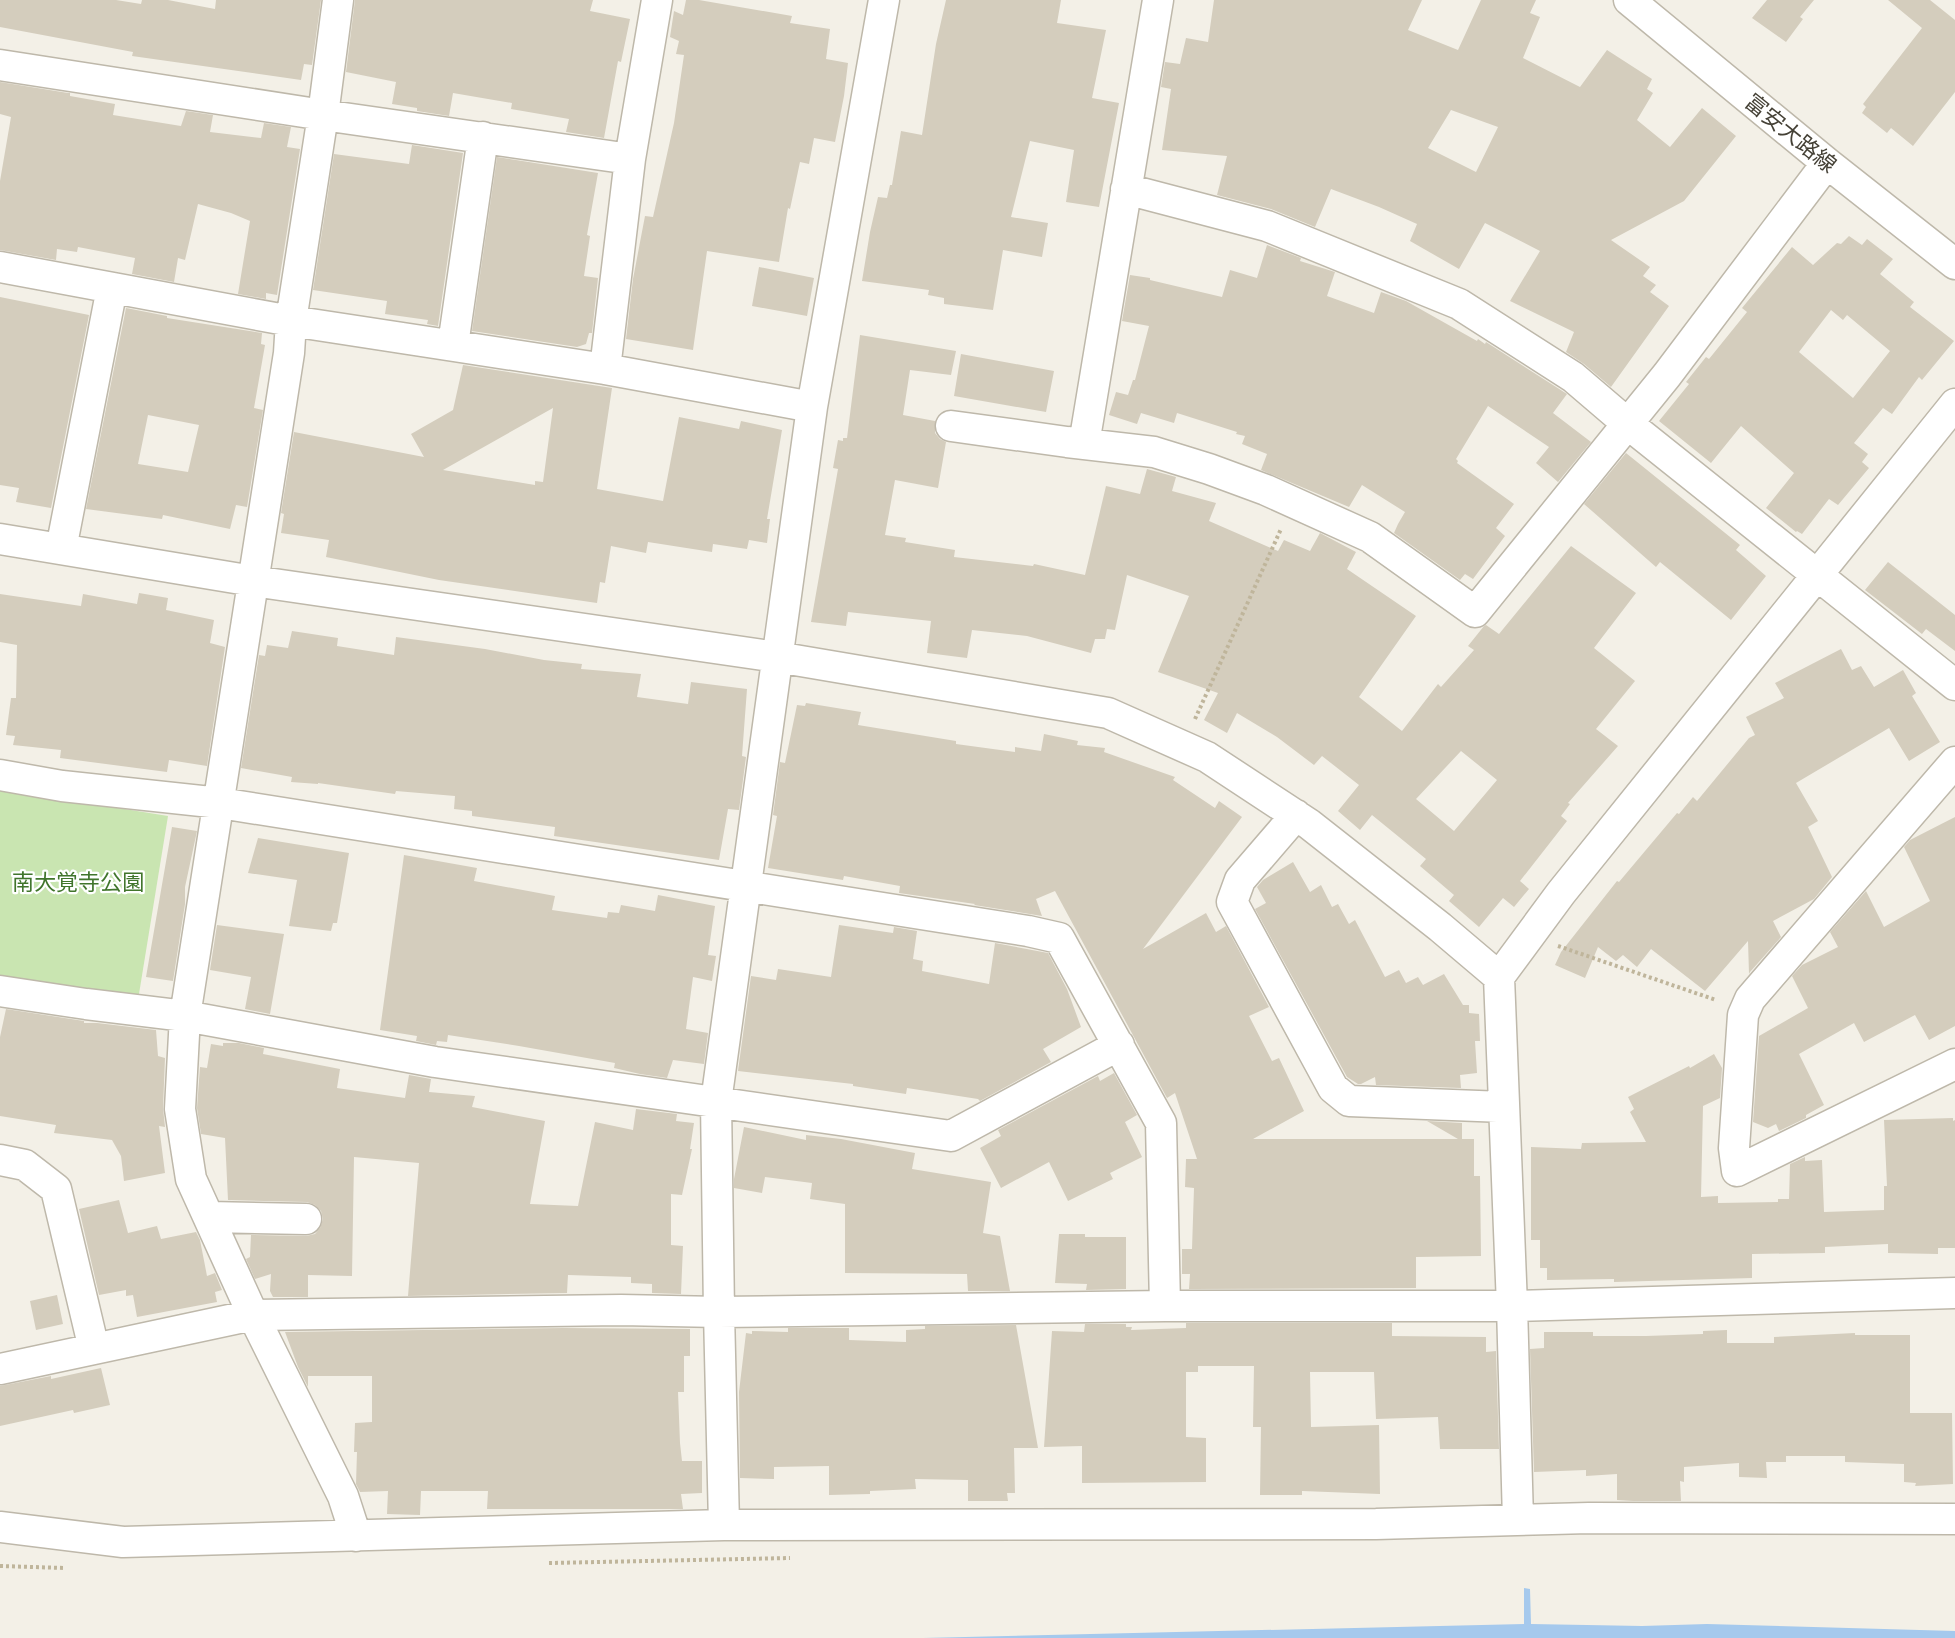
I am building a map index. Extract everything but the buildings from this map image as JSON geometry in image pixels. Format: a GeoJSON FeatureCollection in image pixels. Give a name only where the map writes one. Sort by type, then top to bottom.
{"type":"FeatureCollection","features":[{"type":"Feature","properties":{"kind":"street"},"geometry":{"type":"LineString","coordinates":[[338,0],[323,115],[291,321],[289,353],[185,1016],[180,1109],[191,1179],[253,1314],[343,1496],[357,1536]]}},
{"type":"Feature","properties":{"kind":"street"},"geometry":{"type":"LineString","coordinates":[[605,369],[630,159],[657,0]]}},
{"type":"Feature","properties":{"kind":"street"},"geometry":{"type":"LineString","coordinates":[[1084,444],[1158,0]]}},
{"type":"Feature","properties":{"kind":"street","name":"富安大路線"},"geometry":{"type":"LineString","coordinates":[[1629,0],[1827,163],[1955,264]]}},
{"type":"Feature","properties":{"kind":"street"},"geometry":{"type":"LineString","coordinates":[[724,1525],[716,1102],[812,407],[875,1]]}},
{"type":"Feature","properties":{"kind":"street"},"geometry":{"type":"LineString","coordinates":[[0,65],[630,159]]}},
{"type":"Feature","properties":{"kind":"street"},"geometry":{"type":"LineString","coordinates":[[453,345],[483,136]]}},
{"type":"Feature","properties":{"kind":"street"},"geometry":{"type":"LineString","coordinates":[[951,426],[1154,452],[1209,469],[1266,490],[1370,537],[1474,612],[1667,375],[1827,163]]}},
{"type":"Feature","properties":{"kind":"street"},"geometry":{"type":"LineString","coordinates":[[1126,189],[1267,226],[1459,304],[1574,377],[1628,424],[1955,685]]}},
{"type":"Feature","properties":{"kind":"street"},"geometry":{"type":"LineString","coordinates":[[0,267],[291,321],[605,369],[812,407]]}},
{"type":"Feature","properties":{"kind":"street"},"geometry":{"type":"LineString","coordinates":[[61,549],[112,288]]}},
{"type":"Feature","properties":{"kind":"street"},"geometry":{"type":"LineString","coordinates":[[1518,1520],[1499,977],[1562,893],[1955,404]]}},
{"type":"Feature","properties":{"kind":"street"},"geometry":{"type":"LineString","coordinates":[[0,539],[253,581],[777,657],[1108,713],[1207,757],[1296,815],[1440,927],[1499,977]]}},
{"type":"Feature","properties":{"kind":"street"},"geometry":{"type":"LineString","coordinates":[[1955,762],[1750,999],[1743,1015],[1734,1148],[1737,1171],[1955,1065]]}},
{"type":"Feature","properties":{"kind":"street"},"geometry":{"type":"LineString","coordinates":[[0,775],[62,786],[220,803],[1016,929],[1059,938],[1161,1123],[1165,1306]]}},
{"type":"Feature","properties":{"kind":"street"},"geometry":{"type":"LineString","coordinates":[[1296,815],[1240,880],[1232,902],[1333,1088],[1348,1101],[1504,1107]]}},
{"type":"Feature","properties":{"kind":"street"},"geometry":{"type":"LineString","coordinates":[[0,991],[185,1016],[435,1062],[951,1136],[1119,1045]]}},
{"type":"Feature","properties":{"kind":"street"},"geometry":{"type":"LineString","coordinates":[[0,1160],[25,1165],[56,1189],[94,1348]]}},
{"type":"Feature","properties":{"kind":"street"},"geometry":{"type":"LineString","coordinates":[[209,1217],[306,1219]]}},
{"type":"Feature","properties":{"kind":"street"},"geometry":{"type":"LineString","coordinates":[[0,1369],[253,1314],[621,1310],[719,1312],[1165,1306],[1512,1306],[1955,1293]]}},
{"type":"Feature","properties":{"kind":"street"},"geometry":{"type":"LineString","coordinates":[[0,1527],[123,1542],[724,1525],[1376,1524],[1589,1518],[1955,1519]]}},
{"type":"Feature","properties":{"kind":"path"},"geometry":{"type":"LineString","coordinates":[[1193,723],[1293,502]]}},
{"type":"Feature","properties":{"kind":"path"},"geometry":{"type":"LineString","coordinates":[[1529,936],[1745,1010]]}},
{"type":"Feature","properties":{"kind":"green space","name":"南大覚寺公園"},"geometry":{"type":"Polygon","coordinates":[[[0,789],[168,816],[138,1000],[0,979],[0,789]]]}},
{"type":"Feature","properties":{"kind":"water"},"geometry":{"type":"Polygon","coordinates":[[[1524,1588],[1530,1589],[1531,1624],[1642,1626],[1707,1624],[1955,1631],[1955,1638],[923,1638],[1524,1624],[1524,1588]]]}}]}
